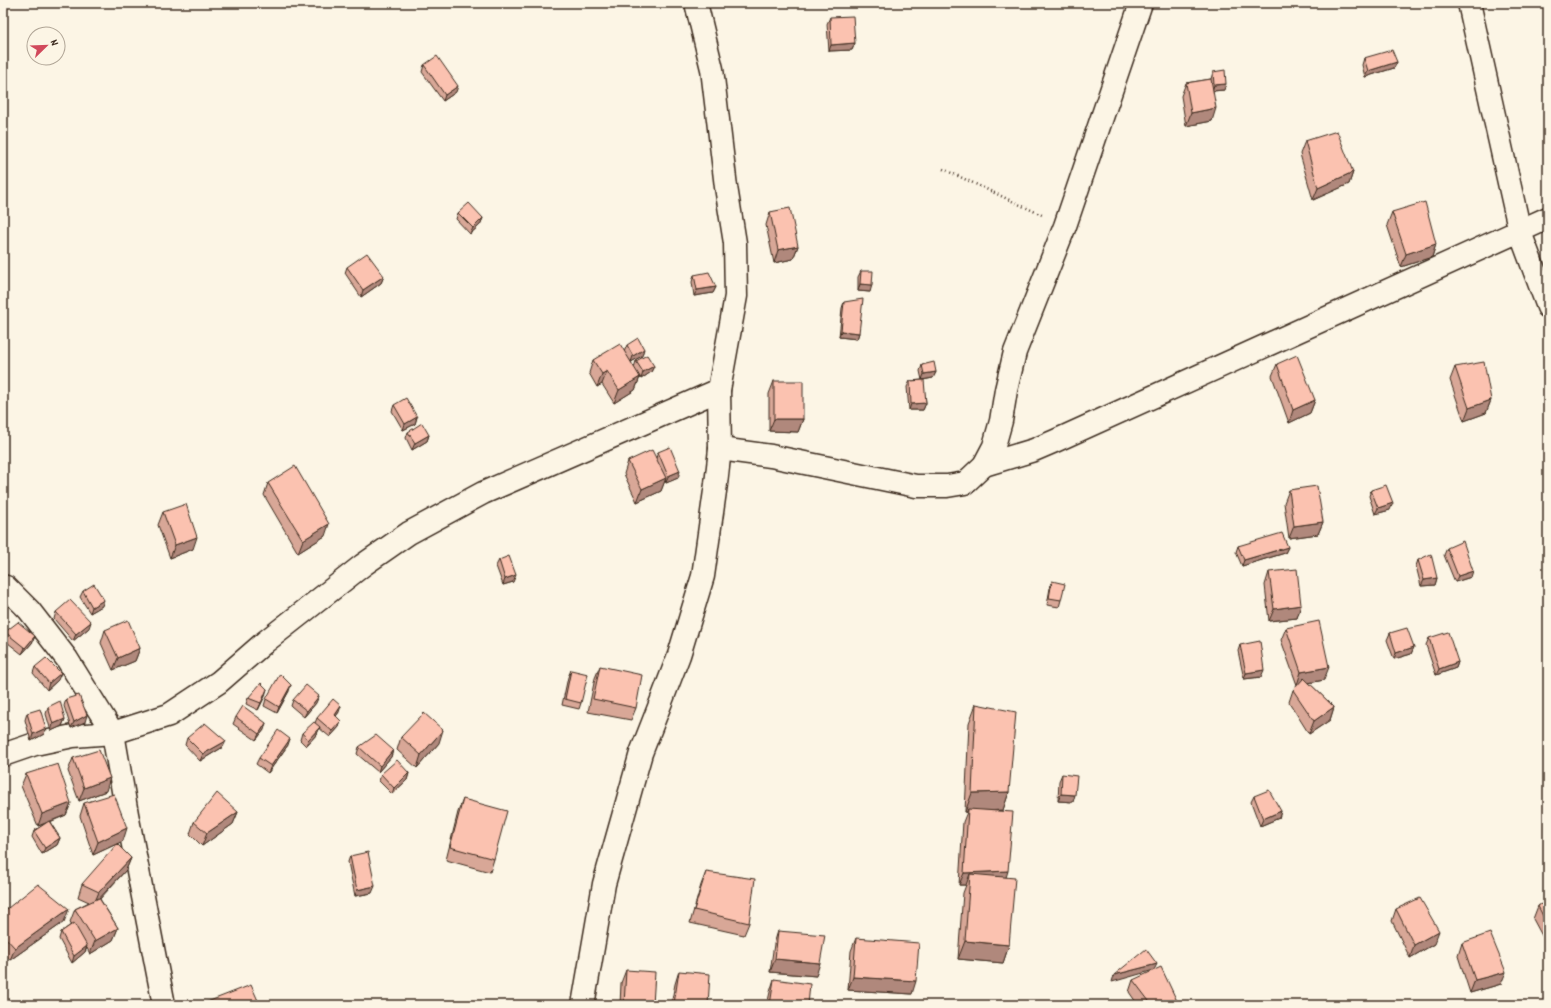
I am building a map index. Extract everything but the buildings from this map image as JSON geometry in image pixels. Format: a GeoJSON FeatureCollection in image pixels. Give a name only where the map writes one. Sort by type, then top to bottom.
{"type":"FeatureCollection","features":[{"type":"Feature","properties":{"kind":"street"},"geometry":{"type":"LineString","coordinates":[[582,1005],[604,884],[638,760],[679,655],[703,576],[720,449],[720,390],[736,296],[735,243],[726,187],[712,69],[696,3]]}},
{"type":"Feature","properties":{"kind":"street"},"geometry":{"type":"LineString","coordinates":[[720,449],[771,456],[916,486],[946,486],[965,483],[984,465],[994,446],[1016,352],[1065,226],[1142,3]]}},
{"type":"Feature","properties":{"kind":"street"},"geometry":{"type":"LineString","coordinates":[[1469,3],[1520,232],[1548,307]]}},
{"type":"Feature","properties":{"kind":"street"},"geometry":{"type":"LineString","coordinates":[[984,465],[1034,450],[1055,441],[1520,232],[1548,218]]}},
{"type":"Feature","properties":{"kind":"street"},"geometry":{"type":"LineString","coordinates":[[3,755],[35,744],[73,736],[113,733],[169,715],[219,682],[265,642],[357,570],[409,533],[483,493],[720,390]]}},
{"type":"Feature","properties":{"kind":"street"},"geometry":{"type":"LineString","coordinates":[[3,586],[6,587],[29,610],[67,659],[113,733],[164,1005]]}},
{"type":"Feature","properties":{"kind":"path"},"geometry":{"type":"LineString","coordinates":[[943,169],[1065,226]]}}]}
